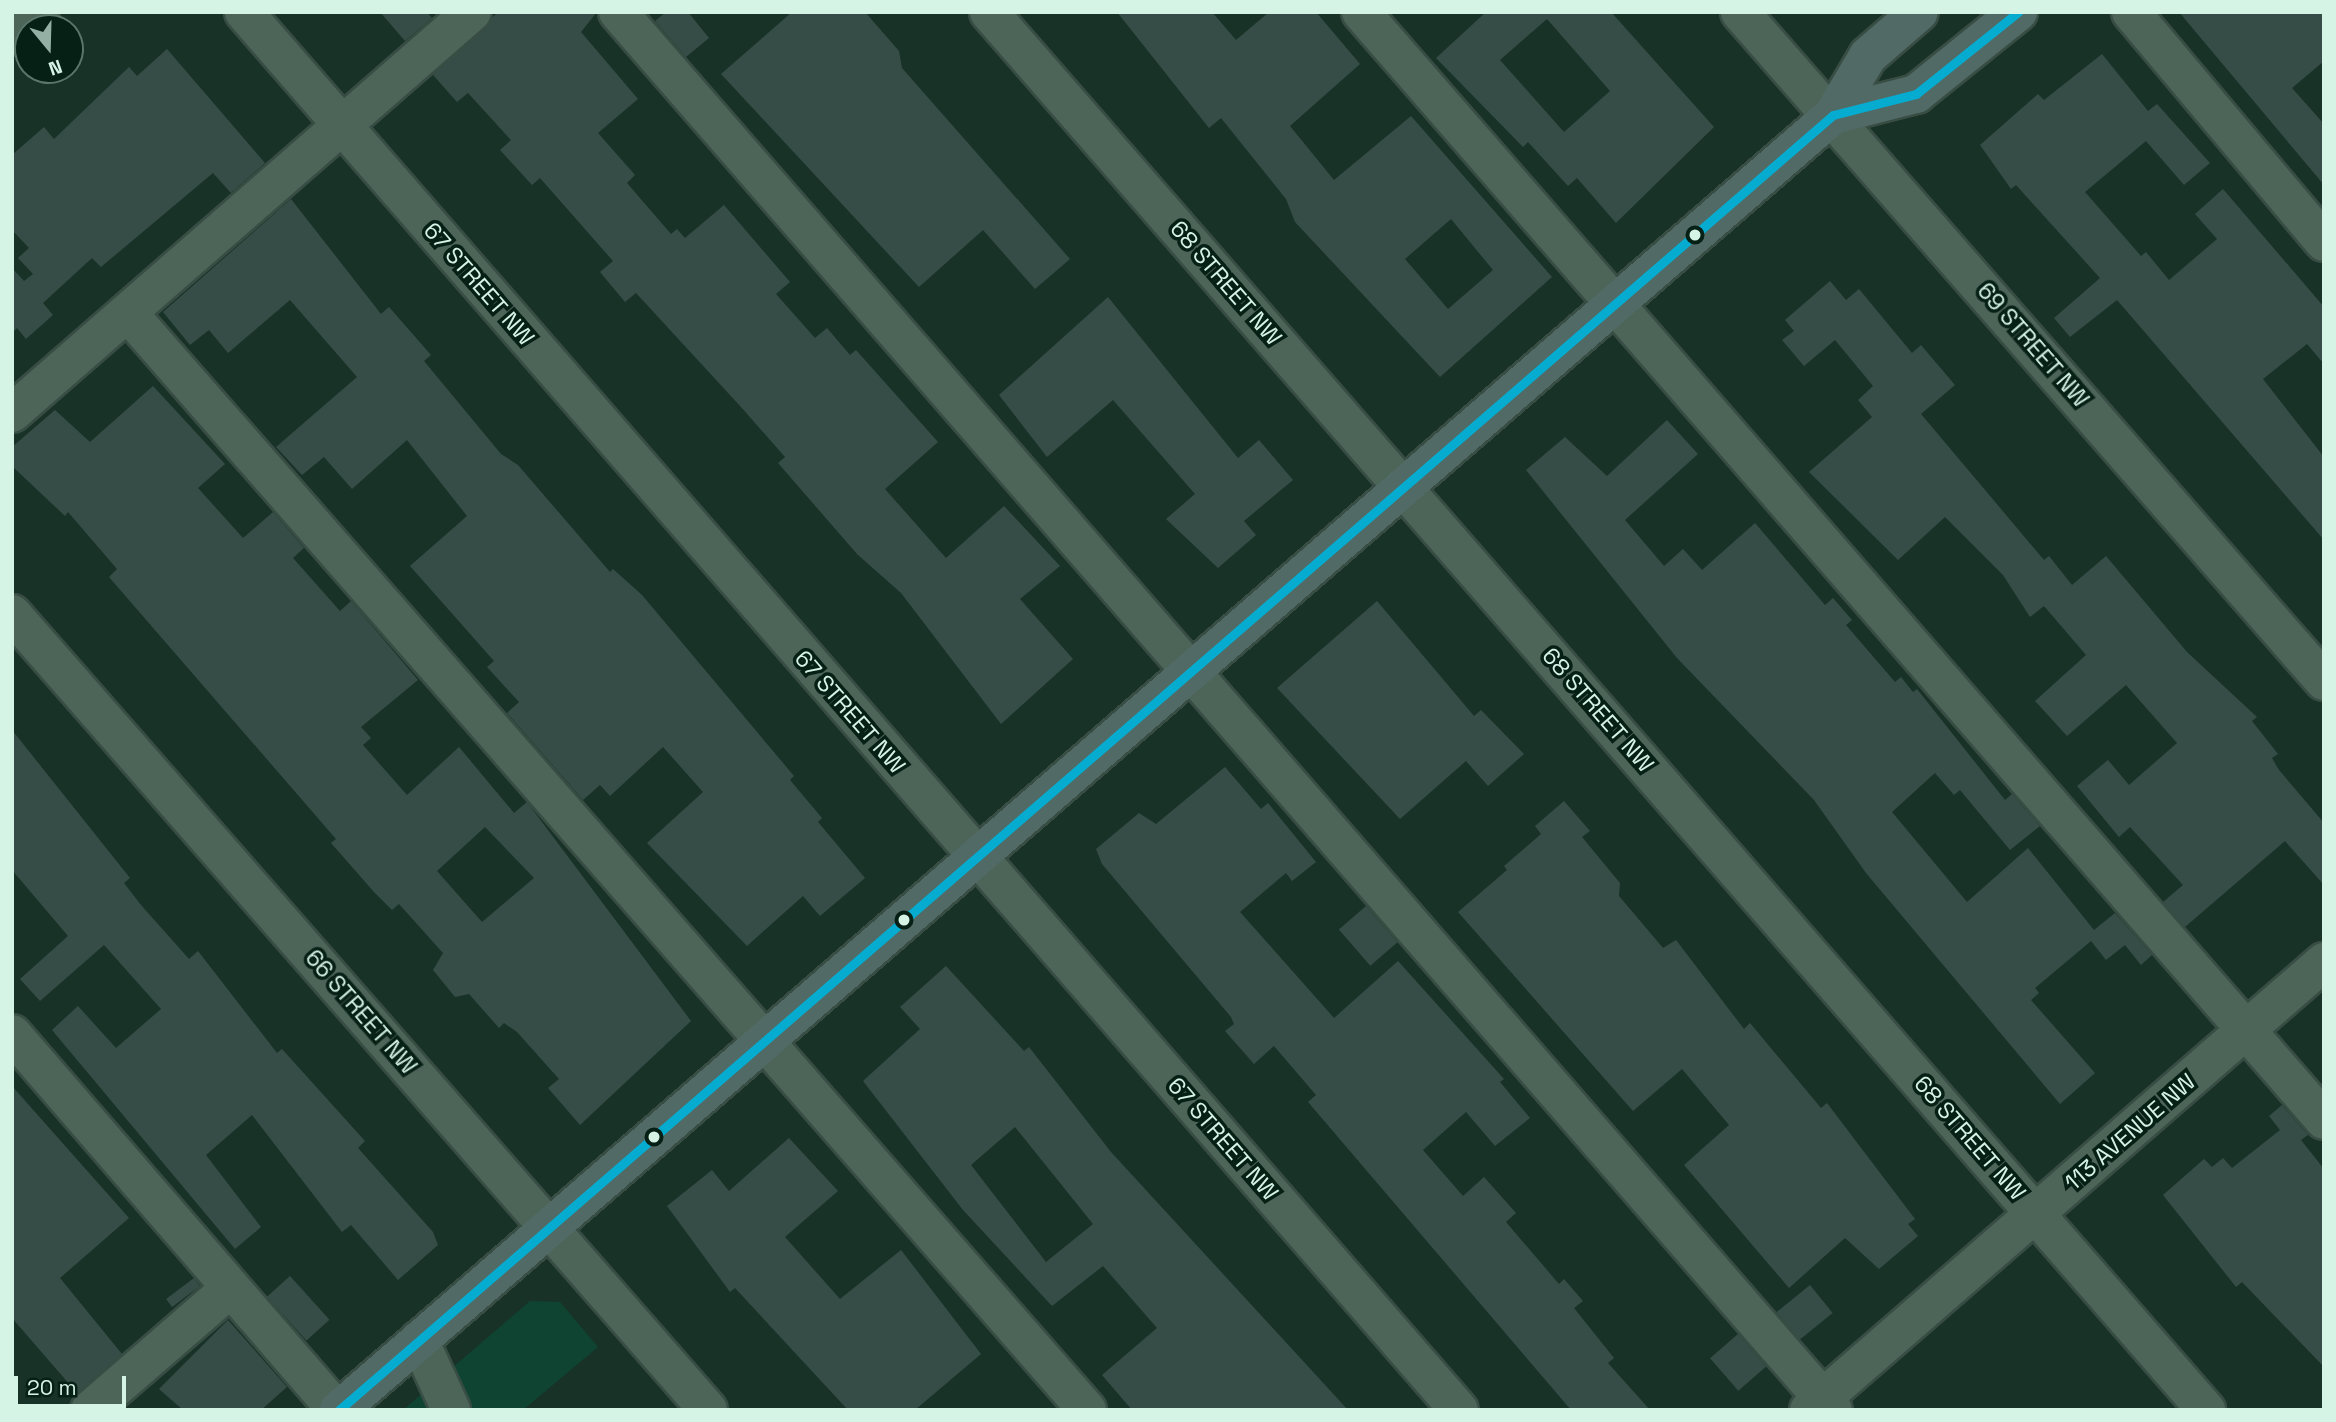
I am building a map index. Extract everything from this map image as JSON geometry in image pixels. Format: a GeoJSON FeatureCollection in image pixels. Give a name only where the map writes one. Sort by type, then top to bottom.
{"type":"FeatureCollection","features":[{"type":"Feature","properties":{"kind":"main road"},"geometry":{"type":"LineString","coordinates":[[338,1410],[976,857],[1190,667],[1404,487],[1833,115],[1868,56],[1919,12]]}},
{"type":"Feature","properties":{"kind":"main road"},"geometry":{"type":"LineString","coordinates":[[1833,115],[1916,94],[2018,12]]}},
{"type":"Feature","properties":{"kind":"street"},"geometry":{"type":"LineString","coordinates":[[12,36],[40,12]]}},
{"type":"Feature","properties":{"kind":"street","name":"67 STREET NW"},"geometry":{"type":"LineString","coordinates":[[244,12],[1459,1410]]}},
{"type":"Feature","properties":{"kind":"street"},"geometry":{"type":"LineString","coordinates":[[12,413],[340,124],[472,12]]}},
{"type":"Feature","properties":{"kind":"street"},"geometry":{"type":"LineString","coordinates":[[618,12],[1190,667],[1821,1406]]}},
{"type":"Feature","properties":{"kind":"street","name":"68 STREET NW"},"geometry":{"type":"LineString","coordinates":[[989,12],[2206,1410]]}},
{"type":"Feature","properties":{"kind":"street"},"geometry":{"type":"LineString","coordinates":[[1360,12],[1616,303],[2324,1120]]}},
{"type":"Feature","properties":{"kind":"street","name":"69 STREET NW"},"geometry":{"type":"LineString","coordinates":[[1740,12],[1833,115],[2324,681]]}},
{"type":"Feature","properties":{"kind":"street"},"geometry":{"type":"LineString","coordinates":[[2131,12],[2324,242]]}},
{"type":"Feature","properties":{"kind":"street"},"geometry":{"type":"LineString","coordinates":[[128,313],[1087,1410]]}},
{"type":"Feature","properties":{"kind":"street","name":"66 STREET NW"},"geometry":{"type":"LineString","coordinates":[[12,614],[708,1410]]}},
{"type":"Feature","properties":{"kind":"street","name":"113 AVENUE NW"},"geometry":{"type":"LineString","coordinates":[[1821,1406],[2324,962]]}},
{"type":"Feature","properties":{"kind":"street"},"geometry":{"type":"LineString","coordinates":[[12,1034],[338,1410]]}},
{"type":"Feature","properties":{"kind":"street"},"geometry":{"type":"LineString","coordinates":[[90,1410],[231,1287]]}},
{"type":"Feature","properties":{"kind":"street"},"geometry":{"type":"LineString","coordinates":[[419,1340],[451,1410]]}},
{"type":"Feature","properties":{"kind":"shaded area"},"geometry":{"type":"Polygon","coordinates":[[[530,1301],[560,1302],[598,1347],[523,1410],[403,1410],[530,1301]]]}},
{"type":"Feature","properties":{"kind":"building"},"geometry":{"type":"Polygon","coordinates":[[[380,12],[427,12],[432,18],[405,41],[380,12]]]}},
{"type":"Feature","properties":{"kind":"building"},"geometry":{"type":"Polygon","coordinates":[[[498,12],[597,12],[581,32],[638,99],[598,133],[635,175],[627,183],[671,234],[677,229],[685,238],[724,205],[790,282],[776,294],[815,338],[827,328],[850,355],[856,350],[938,442],[885,489],[946,558],[1004,506],[1060,566],[1020,599],[1073,659],[1001,724],[901,593],[857,554],[778,463],[785,457],[741,407],[636,293],[625,302],[600,272],[613,261],[540,178],[532,185],[500,150],[511,140],[468,93],[457,102],[433,75],[498,12]]]}},
{"type":"Feature","properties":{"kind":"building"},"geometry":{"type":"Polygon","coordinates":[[[666,12],[688,12],[709,38],[686,57],[655,21],[666,12]]]}},
{"type":"Feature","properties":{"kind":"building"},"geometry":{"type":"Polygon","coordinates":[[[792,12],[865,12],[899,51],[902,68],[1070,259],[1035,289],[983,230],[919,287],[721,74],[792,12]]]}},
{"type":"Feature","properties":{"kind":"building"},"geometry":{"type":"Polygon","coordinates":[[[1117,12],[1212,12],[1236,40],[1269,12],[1316,12],[1360,64],[1290,126],[1334,180],[1411,116],[1552,277],[1440,377],[1295,222],[1286,199],[1221,118],[1209,128],[1117,12]],[[1451,219],[1405,259],[1448,309],[1493,270],[1451,219]]]}},
{"type":"Feature","properties":{"kind":"building"},"geometry":{"type":"Polygon","coordinates":[[[1486,12],[1611,12],[1714,127],[1616,223],[1577,178],[1568,186],[1528,142],[1523,147],[1436,58],[1486,12]],[[1547,19],[1500,60],[1564,132],[1610,91],[1547,19]]]}},
{"type":"Feature","properties":{"kind":"building"},"geometry":{"type":"Polygon","coordinates":[[[2179,12],[2324,12],[2324,61],[2292,88],[2324,124],[2324,185],[2179,12]]]}},
{"type":"Feature","properties":{"kind":"building"},"geometry":{"type":"Polygon","coordinates":[[[167,49],[265,163],[231,193],[213,173],[101,267],[92,258],[43,303],[53,315],[26,339],[17,328],[12,333],[12,268],[24,281],[33,274],[18,258],[29,248],[12,230],[12,155],[44,127],[54,139],[129,67],[137,76],[167,49]]]}},
{"type":"Feature","properties":{"kind":"building"},"geometry":{"type":"Polygon","coordinates":[[[2102,54],[2148,111],[2157,104],[2210,163],[2184,185],[2146,141],[2085,192],[2141,256],[2146,252],[2169,280],[2217,239],[2195,214],[2223,189],[2324,307],[2324,364],[2307,344],[2263,379],[2324,457],[2324,540],[2117,300],[2070,337],[2054,318],[2100,278],[2016,185],[2011,189],[1980,145],[2038,94],[2044,100],[2102,54]]]}},
{"type":"Feature","properties":{"kind":"building"},"geometry":{"type":"Polygon","coordinates":[[[291,199],[381,314],[389,307],[431,355],[424,361],[501,454],[518,465],[610,572],[613,569],[642,595],[794,776],[790,780],[822,818],[818,822],[865,878],[820,916],[803,896],[747,946],[647,843],[703,792],[663,747],[610,796],[600,785],[583,800],[507,713],[519,702],[487,667],[494,661],[410,566],[467,516],[407,440],[352,489],[324,457],[302,475],[276,447],[357,377],[290,300],[228,353],[209,330],[190,345],[163,312],[291,199]]]}},
{"type":"Feature","properties":{"kind":"building"},"geometry":{"type":"Polygon","coordinates":[[[1830,281],[1846,300],[1859,289],[1912,353],[1921,345],[1955,385],[1921,414],[2044,560],[2049,556],[2072,585],[2106,556],[2187,652],[2257,717],[2252,721],[2278,754],[2272,758],[2279,770],[2324,823],[2324,885],[2285,841],[2185,927],[2163,902],[2183,885],[2130,827],[2119,837],[2077,786],[2108,760],[2129,785],[2177,743],[2126,685],[2067,736],[2035,701],[2086,655],[2044,606],[2030,617],[2003,575],[1945,517],[1898,560],[1809,472],[1872,417],[1858,400],[1873,386],[1835,340],[1804,366],[1782,340],[1794,331],[1785,320],[1830,281]]]}},
{"type":"Feature","properties":{"kind":"building"},"geometry":{"type":"Polygon","coordinates":[[[1108,297],[1238,458],[1259,440],[1293,480],[1244,521],[1256,535],[1218,568],[1166,519],[1195,494],[1113,400],[1047,457],[999,395],[1108,297]]]}},
{"type":"Feature","properties":{"kind":"building"},"geometry":{"type":"Polygon","coordinates":[[[153,386],[225,464],[198,488],[243,538],[273,512],[304,548],[293,558],[340,611],[351,601],[418,680],[361,727],[371,738],[363,745],[407,795],[459,747],[514,813],[527,802],[691,1021],[580,1125],[548,1088],[559,1079],[517,1032],[504,1023],[499,1028],[469,994],[455,997],[433,970],[443,953],[399,904],[392,910],[331,843],[336,839],[109,577],[117,569],[68,512],[65,516],[12,466],[12,447],[55,410],[90,442],[153,386]],[[485,827],[437,871],[482,922],[534,878],[485,827]]]}},
{"type":"Feature","properties":{"kind":"building"},"geometry":{"type":"Polygon","coordinates":[[[1667,420],[1698,454],[1625,520],[1664,566],[1683,549],[1702,570],[1755,523],[1825,605],[1833,598],[1852,620],[1846,625],[1895,682],[1901,677],[1913,692],[1917,689],[2005,800],[2012,794],[2040,826],[2010,850],[1960,790],[1954,795],[1935,773],[1892,812],[1967,902],[2028,848],[2094,930],[2115,913],[2152,955],[2141,965],[2125,945],[2106,960],[2091,941],[2035,988],[2039,993],[2031,1000],[2095,1073],[2060,1104],[1866,873],[1814,800],[1677,658],[1526,470],[1565,437],[1607,476],[1667,420]]]}},
{"type":"Feature","properties":{"kind":"building"},"geometry":{"type":"Polygon","coordinates":[[[1377,601],[1474,716],[1481,710],[1524,754],[1488,786],[1466,761],[1400,819],[1277,688],[1377,601]]]}},
{"type":"Feature","properties":{"kind":"building"},"geometry":{"type":"Polygon","coordinates":[[[12,730],[130,878],[124,883],[141,905],[189,959],[198,951],[277,1053],[282,1049],[365,1141],[358,1148],[433,1232],[438,1245],[398,1280],[351,1225],[342,1232],[252,1115],[206,1155],[261,1227],[235,1249],[52,1030],[78,1006],[116,1048],[161,1009],[104,945],[40,1001],[20,979],[68,936],[12,870],[12,730]]]}},
{"type":"Feature","properties":{"kind":"building"},"geometry":{"type":"Polygon","coordinates":[[[1225,767],[1261,809],[1268,803],[1316,862],[1292,881],[1286,873],[1240,912],[1334,1018],[1398,961],[1504,1079],[1500,1082],[1530,1118],[1495,1146],[1466,1112],[1423,1150],[1463,1196],[1484,1177],[1516,1213],[1506,1222],[1559,1284],[1564,1279],[1583,1301],[1574,1308],[1614,1358],[1608,1363],[1650,1410],[1571,1410],[1308,1102],[1316,1095],[1274,1046],[1254,1064],[1225,1031],[1234,1024],[1231,1017],[1102,864],[1096,849],[1139,813],[1156,824],[1225,767]]]}},
{"type":"Feature","properties":{"kind":"building"},"geometry":{"type":"Polygon","coordinates":[[[1564,801],[1590,831],[1582,837],[1620,883],[1619,896],[1663,948],[1676,940],[1744,1029],[1750,1023],[1821,1108],[1827,1103],[1915,1219],[1908,1224],[1918,1236],[1879,1269],[1845,1238],[1789,1288],[1684,1165],[1729,1125],[1682,1069],[1633,1111],[1458,912],[1507,870],[1504,866],[1541,834],[1535,826],[1564,801]]]}},
{"type":"Feature","properties":{"kind":"building"},"geometry":{"type":"Polygon","coordinates":[[[1366,906],[1397,942],[1370,966],[1339,930],[1366,906]]]}},
{"type":"Feature","properties":{"kind":"building"},"geometry":{"type":"Polygon","coordinates":[[[946,966],[1024,1051],[1029,1047],[1111,1152],[1348,1410],[1132,1410],[1102,1375],[1157,1328],[1103,1266],[1052,1306],[963,1210],[863,1081],[920,1029],[900,1007],[946,966]],[[1015,1127],[971,1165],[1046,1262],[1093,1224],[1015,1127]]]}},
{"type":"Feature","properties":{"kind":"building"},"geometry":{"type":"Polygon","coordinates":[[[12,1086],[129,1218],[60,1278],[122,1354],[77,1393],[12,1318],[12,1086]]]}},
{"type":"Feature","properties":{"kind":"building"},"geometry":{"type":"Polygon","coordinates":[[[2282,1105],[2308,1135],[2301,1140],[2324,1169],[2324,1367],[2242,1282],[2236,1287],[2163,1195],[2204,1159],[2212,1167],[2223,1158],[2232,1168],[2280,1130],[2269,1116],[2282,1105]]]}},
{"type":"Feature","properties":{"kind":"building"},"geometry":{"type":"Polygon","coordinates":[[[789,1138],[838,1191],[785,1237],[840,1299],[901,1250],[981,1354],[915,1410],[848,1410],[735,1288],[730,1292],[667,1206],[712,1170],[729,1191],[789,1138]]]}},
{"type":"Feature","properties":{"kind":"building"},"geometry":{"type":"Polygon","coordinates":[[[290,1276],[329,1320],[306,1341],[267,1297],[290,1276]]]}},
{"type":"Feature","properties":{"kind":"building"},"geometry":{"type":"Polygon","coordinates":[[[194,1278],[200,1286],[172,1307],[166,1299],[194,1278]]]}},
{"type":"Feature","properties":{"kind":"building"},"geometry":{"type":"Polygon","coordinates":[[[1810,1285],[1833,1313],[1799,1340],[1777,1312],[1810,1285]]]}},
{"type":"Feature","properties":{"kind":"building"},"geometry":{"type":"Polygon","coordinates":[[[228,1320],[287,1387],[261,1410],[183,1410],[159,1389],[228,1320]]]}},
{"type":"Feature","properties":{"kind":"building"},"geometry":{"type":"Polygon","coordinates":[[[1738,1334],[1766,1366],[1738,1391],[1710,1358],[1738,1334]]]}},
{"type":"Feature","properties":{"kind":"transit line"},"geometry":{"type":"LineString","coordinates":[[339,1410],[1833,115],[1916,94],[2018,12]]}}]}
